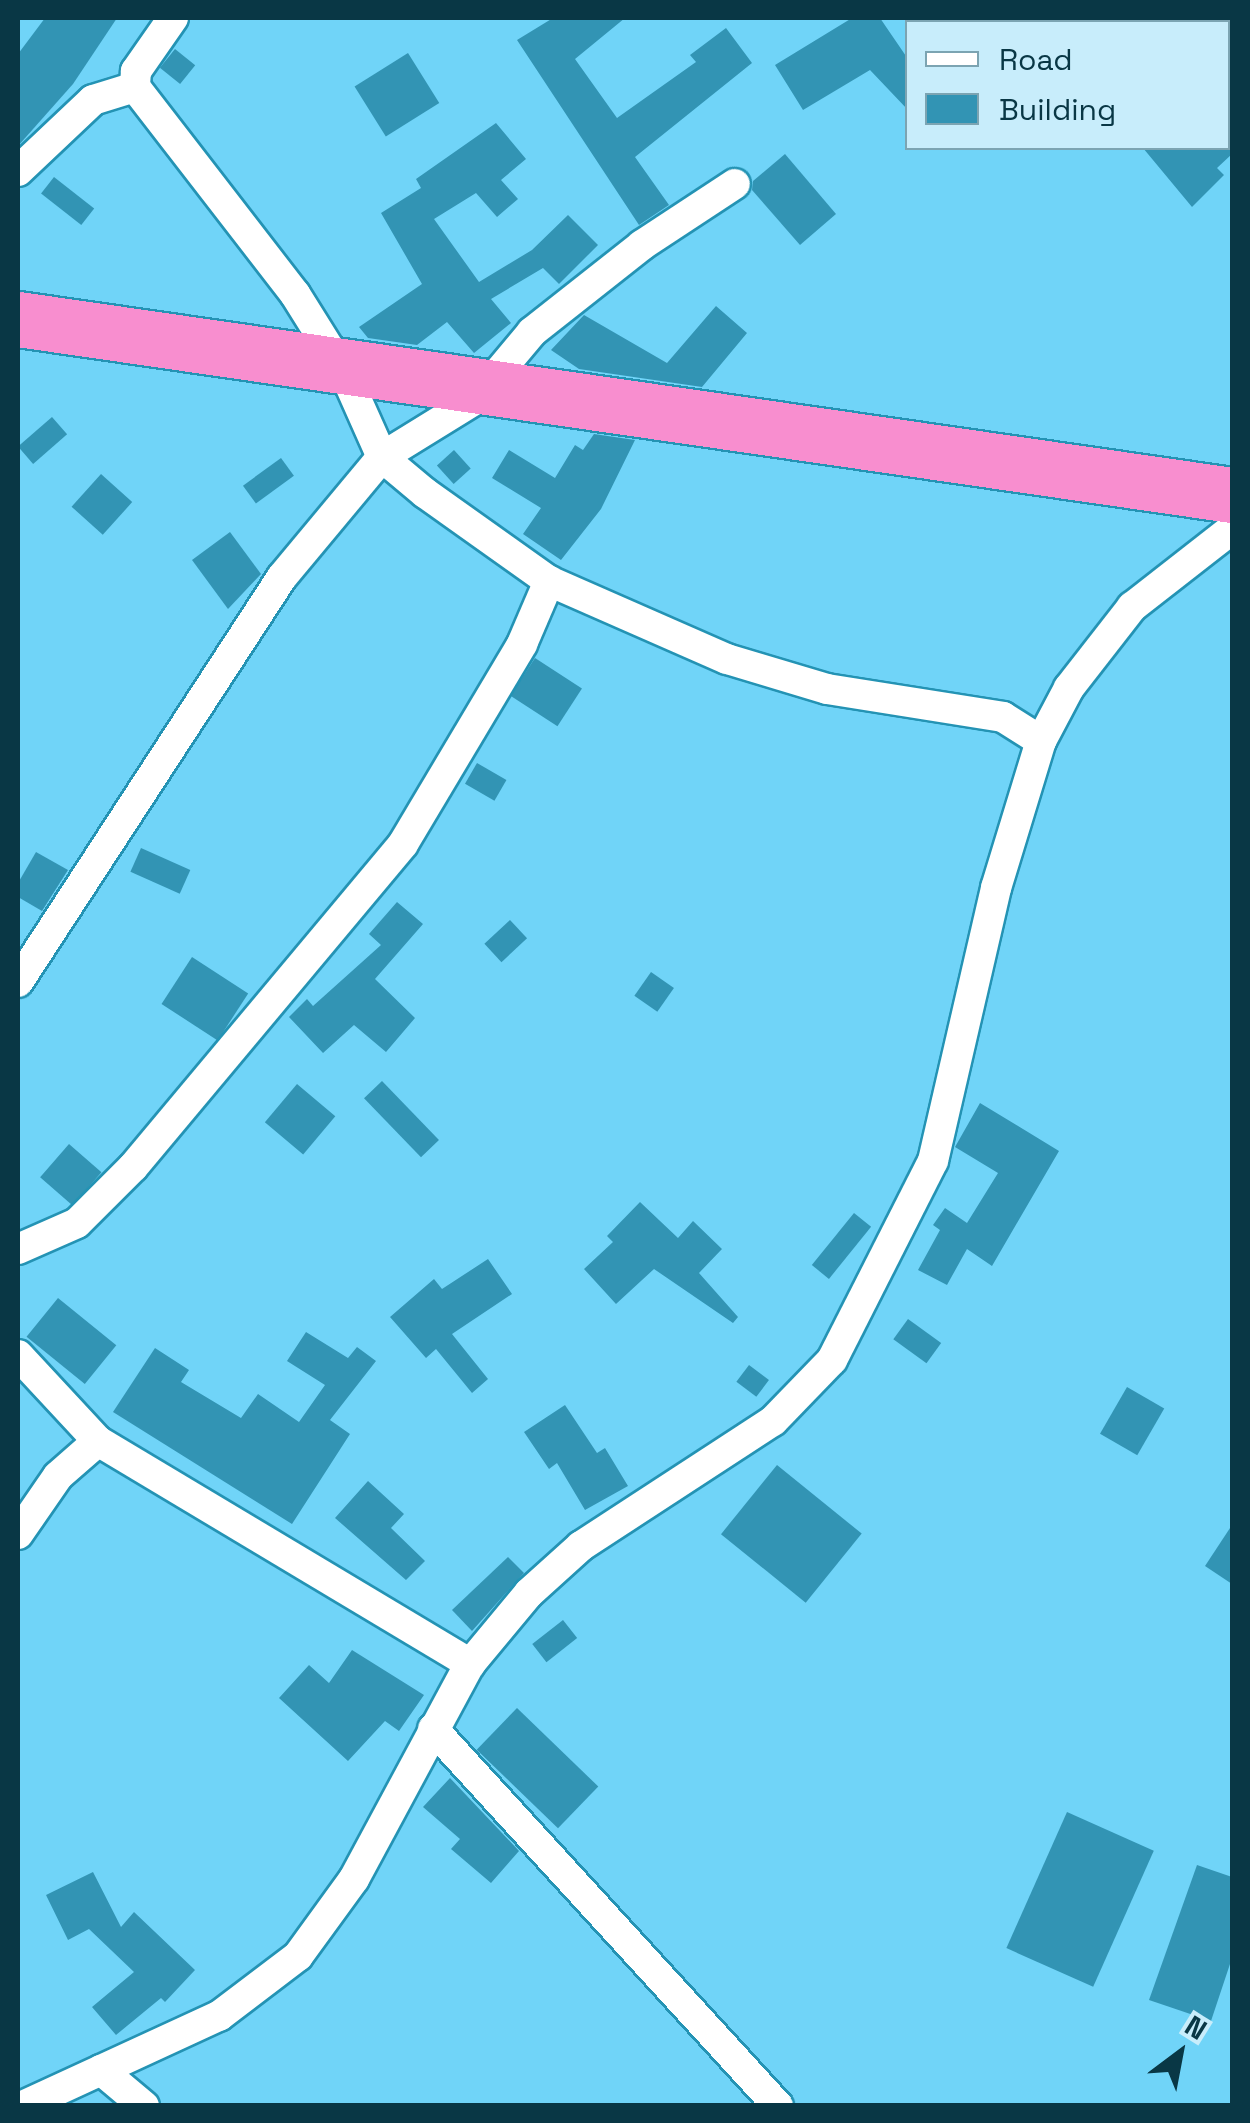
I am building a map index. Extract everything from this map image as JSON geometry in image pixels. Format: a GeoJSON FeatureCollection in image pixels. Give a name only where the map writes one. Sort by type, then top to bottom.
{"type":"FeatureCollection","features":[{"type":"Feature","properties":{"kind":"highway"},"geometry":{"type":"LineString","coordinates":[[18,319],[1232,495]]}},
{"type":"Feature","properties":{"kind":"street"},"geometry":{"type":"LineString","coordinates":[[173,18],[136,71],[135,86],[295,294],[345,374],[382,457],[550,581],[728,659],[826,688],[1003,717],[1041,741]]}},
{"type":"Feature","properties":{"kind":"street"},"geometry":{"type":"LineString","coordinates":[[18,171],[94,100],[135,86]]}},
{"type":"Feature","properties":{"kind":"street"},"geometry":{"type":"LineString","coordinates":[[18,982],[282,577],[382,457],[476,399],[532,332],[642,245],[734,184]]}},
{"type":"Feature","properties":{"kind":"street"},"geometry":{"type":"LineString","coordinates":[[23,2106],[219,2016],[298,1956],[354,1879],[470,1664],[528,1593],[581,1546],[773,1421],[832,1360],[933,1160],[996,888],[1041,741],[1069,688],[1132,607],[1232,529]]}},
{"type":"Feature","properties":{"kind":"street"},"geometry":{"type":"LineString","coordinates":[[18,1249],[76,1223],[133,1167],[403,844],[522,644],[550,581]]}},
{"type":"Feature","properties":{"kind":"street"},"geometry":{"type":"LineString","coordinates":[[18,1356],[98,1442],[470,1664]]}},
{"type":"Feature","properties":{"kind":"street"},"geometry":{"type":"LineString","coordinates":[[18,1534],[58,1476],[98,1442]]}},
{"type":"Feature","properties":{"kind":"street"},"geometry":{"type":"LineString","coordinates":[[433,1729],[778,2106]]}},
{"type":"Feature","properties":{"kind":"street"},"geometry":{"type":"LineString","coordinates":[[100,2070],[144,2106]]}},
{"type":"Feature","properties":{"kind":"building"},"geometry":{"type":"Polygon","coordinates":[[[45,18],[117,18],[73,84],[18,146],[18,54],[45,18]]]}},
{"type":"Feature","properties":{"kind":"building"},"geometry":{"type":"Polygon","coordinates":[[[553,18],[625,18],[575,59],[617,118],[696,62],[690,55],[726,28],[752,63],[635,157],[669,205],[639,225],[517,40],[553,18]]]}},
{"type":"Feature","properties":{"kind":"building"},"geometry":{"type":"Polygon","coordinates":[[[852,18],[880,18],[905,55],[905,107],[870,70],[803,110],[775,65],[852,18]]]}},
{"type":"Feature","properties":{"kind":"building"},"geometry":{"type":"Polygon","coordinates":[[[175,49],[195,65],[180,84],[160,68],[175,49]]]}},
{"type":"Feature","properties":{"kind":"building"},"geometry":{"type":"Polygon","coordinates":[[[408,53],[439,103],[386,136],[355,86],[408,53]]]}},
{"type":"Feature","properties":{"kind":"building"},"geometry":{"type":"Polygon","coordinates":[[[496,123],[526,159],[501,180],[518,199],[497,217],[476,193],[434,219],[479,282],[532,250],[568,215],[598,245],[559,284],[543,268],[491,299],[511,323],[474,353],[447,322],[417,345],[368,338],[359,327],[422,284],[381,213],[421,188],[416,179],[496,123]]]}},
{"type":"Feature","properties":{"kind":"building"},"geometry":{"type":"Polygon","coordinates":[[[1232,148],[1232,154],[1217,168],[1224,175],[1192,207],[1145,150],[1232,148]]]}},
{"type":"Feature","properties":{"kind":"building"},"geometry":{"type":"Polygon","coordinates":[[[785,154],[836,214],[800,245],[752,190],[753,181],[785,154]]]}},
{"type":"Feature","properties":{"kind":"building"},"geometry":{"type":"Polygon","coordinates":[[[54,177],[94,208],[81,225],[41,194],[54,177]]]}},
{"type":"Feature","properties":{"kind":"building"},"geometry":{"type":"Polygon","coordinates":[[[716,306],[747,333],[702,387],[579,369],[551,350],[584,315],[667,363],[716,306]]]}},
{"type":"Feature","properties":{"kind":"building"},"geometry":{"type":"Polygon","coordinates":[[[52,417],[67,434],[33,464],[18,447],[52,417]]]}},
{"type":"Feature","properties":{"kind":"building"},"geometry":{"type":"Polygon","coordinates":[[[594,434],[635,440],[601,509],[561,560],[523,534],[541,508],[492,478],[509,450],[555,478],[575,445],[583,450],[594,434]]]}},
{"type":"Feature","properties":{"kind":"building"},"geometry":{"type":"Polygon","coordinates":[[[454,450],[471,469],[454,484],[437,465],[454,450]]]}},
{"type":"Feature","properties":{"kind":"building"},"geometry":{"type":"Polygon","coordinates":[[[281,458],[294,476],[256,503],[243,486],[281,458]]]}},
{"type":"Feature","properties":{"kind":"building"},"geometry":{"type":"Polygon","coordinates":[[[101,474],[132,502],[103,535],[72,507],[101,474]]]}},
{"type":"Feature","properties":{"kind":"building"},"geometry":{"type":"Polygon","coordinates":[[[230,532],[261,574],[228,609],[192,560],[230,532]]]}},
{"type":"Feature","properties":{"kind":"building"},"geometry":{"type":"Polygon","coordinates":[[[535,658],[582,688],[557,726],[510,696],[535,658]]]}},
{"type":"Feature","properties":{"kind":"building"},"geometry":{"type":"Polygon","coordinates":[[[477,763],[506,780],[494,801],[465,784],[477,763]]]}},
{"type":"Feature","properties":{"kind":"building"},"geometry":{"type":"Polygon","coordinates":[[[141,848],[190,870],[180,894],[130,872],[141,848]]]}},
{"type":"Feature","properties":{"kind":"building"},"geometry":{"type":"Polygon","coordinates":[[[36,852],[68,870],[42,911],[18,897],[18,883],[36,852]]]}},
{"type":"Feature","properties":{"kind":"building"},"geometry":{"type":"Polygon","coordinates":[[[397,902],[423,924],[375,979],[415,1018],[386,1052],[354,1025],[323,1053],[289,1017],[307,999],[313,1006],[381,945],[369,934],[397,902]]]}},
{"type":"Feature","properties":{"kind":"building"},"geometry":{"type":"Polygon","coordinates":[[[510,920],[527,938],[501,962],[484,944],[510,920]]]}},
{"type":"Feature","properties":{"kind":"building"},"geometry":{"type":"Polygon","coordinates":[[[192,957],[248,993],[218,1040],[162,1004],[192,957]]]}},
{"type":"Feature","properties":{"kind":"building"},"geometry":{"type":"Polygon","coordinates":[[[651,972],[674,988],[657,1012],[634,996],[651,972]]]}},
{"type":"Feature","properties":{"kind":"building"},"geometry":{"type":"Polygon","coordinates":[[[382,1081],[439,1140],[421,1157],[364,1098],[382,1081]]]}},
{"type":"Feature","properties":{"kind":"building"},"geometry":{"type":"Polygon","coordinates":[[[297,1084],[335,1116],[303,1154],[265,1122],[297,1084]]]}},
{"type":"Feature","properties":{"kind":"building"},"geometry":{"type":"Polygon","coordinates":[[[980,1103],[1059,1151],[992,1266],[967,1249],[947,1285],[918,1270],[940,1230],[933,1225],[945,1208],[967,1223],[998,1173],[955,1147],[980,1103]]]}},
{"type":"Feature","properties":{"kind":"building"},"geometry":{"type":"Polygon","coordinates":[[[69,1144],[101,1172],[73,1205],[40,1177],[69,1144]]]}},
{"type":"Feature","properties":{"kind":"building"},"geometry":{"type":"Polygon","coordinates":[[[640,1202],[678,1238],[693,1221],[722,1249],[699,1273],[738,1317],[733,1323],[654,1269],[616,1304],[584,1269],[613,1242],[607,1236],[640,1202]]]}},
{"type":"Feature","properties":{"kind":"building"},"geometry":{"type":"Polygon","coordinates":[[[854,1213],[871,1227],[829,1279],[812,1265],[854,1213]]]}},
{"type":"Feature","properties":{"kind":"building"},"geometry":{"type":"Polygon","coordinates":[[[488,1259],[512,1294],[452,1334],[488,1379],[472,1393],[436,1349],[426,1358],[390,1317],[434,1279],[442,1289],[488,1259]]]}},
{"type":"Feature","properties":{"kind":"building"},"geometry":{"type":"Polygon","coordinates":[[[58,1298],[116,1345],[85,1384],[27,1337],[58,1298]]]}},
{"type":"Feature","properties":{"kind":"building"},"geometry":{"type":"Polygon","coordinates":[[[908,1319],[941,1343],[926,1363],[893,1339],[908,1319]]]}},
{"type":"Feature","properties":{"kind":"building"},"geometry":{"type":"Polygon","coordinates":[[[306,1332],[348,1358],[357,1347],[376,1361],[330,1420],[350,1434],[292,1524],[113,1412],[155,1348],[189,1370],[181,1382],[241,1418],[258,1394],[299,1422],[325,1385],[287,1361],[306,1332]]]}},
{"type":"Feature","properties":{"kind":"building"},"geometry":{"type":"Polygon","coordinates":[[[749,1365],[769,1380],[756,1397],[736,1382],[749,1365]]]}},
{"type":"Feature","properties":{"kind":"building"},"geometry":{"type":"Polygon","coordinates":[[[1127,1387],[1164,1408],[1137,1455],[1100,1434],[1127,1387]]]}},
{"type":"Feature","properties":{"kind":"building"},"geometry":{"type":"Polygon","coordinates":[[[565,1405],[597,1453],[605,1448],[628,1486],[585,1510],[557,1463],[549,1469],[524,1432],[565,1405]]]}},
{"type":"Feature","properties":{"kind":"building"},"geometry":{"type":"Polygon","coordinates":[[[777,1465],[862,1534],[806,1603],[721,1534],[777,1465]]]}},
{"type":"Feature","properties":{"kind":"building"},"geometry":{"type":"Polygon","coordinates":[[[368,1481],[404,1514],[391,1528],[425,1561],[406,1580],[335,1518],[368,1481]]]}},
{"type":"Feature","properties":{"kind":"building"},"geometry":{"type":"Polygon","coordinates":[[[1232,1525],[1232,1584],[1205,1566],[1232,1525]]]}},
{"type":"Feature","properties":{"kind":"building"},"geometry":{"type":"Polygon","coordinates":[[[508,1557],[524,1573],[472,1631],[452,1610],[508,1557]]]}},
{"type":"Feature","properties":{"kind":"building"},"geometry":{"type":"Polygon","coordinates":[[[563,1620],[577,1638],[546,1662],[532,1644],[563,1620]]]}},
{"type":"Feature","properties":{"kind":"building"},"geometry":{"type":"Polygon","coordinates":[[[352,1650],[424,1695],[399,1731],[385,1721],[348,1761],[279,1698],[309,1665],[329,1683],[352,1650]]]}},
{"type":"Feature","properties":{"kind":"building"},"geometry":{"type":"Polygon","coordinates":[[[517,1708],[598,1786],[558,1828],[477,1750],[517,1708]]]}},
{"type":"Feature","properties":{"kind":"building"},"geometry":{"type":"Polygon","coordinates":[[[450,1778],[519,1851],[491,1883],[451,1849],[460,1839],[423,1807],[450,1778]]]}},
{"type":"Feature","properties":{"kind":"building"},"geometry":{"type":"Polygon","coordinates":[[[1067,1812],[1154,1851],[1093,1987],[1006,1948],[1067,1812]]]}},
{"type":"Feature","properties":{"kind":"building"},"geometry":{"type":"Polygon","coordinates":[[[1197,1865],[1232,1877],[1232,1958],[1211,2021],[1149,2000],[1197,1865]]]}},
{"type":"Feature","properties":{"kind":"building"},"geometry":{"type":"Polygon","coordinates":[[[93,1872],[121,1927],[134,1912],[195,1970],[165,2002],[161,1998],[116,2035],[92,2007],[134,1972],[89,1929],[68,1940],[46,1895],[93,1872]]]}}]}
